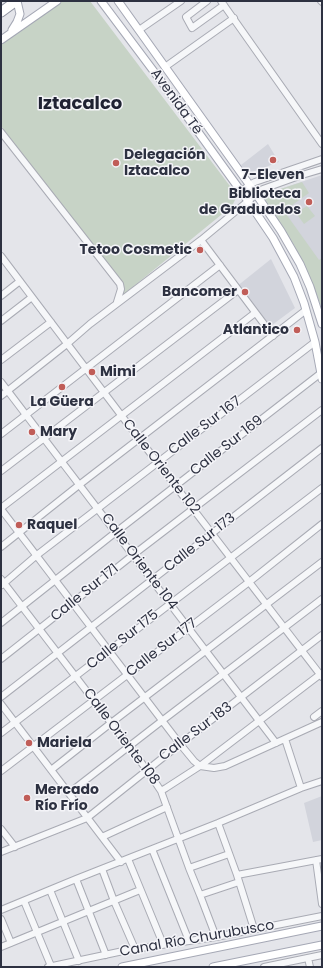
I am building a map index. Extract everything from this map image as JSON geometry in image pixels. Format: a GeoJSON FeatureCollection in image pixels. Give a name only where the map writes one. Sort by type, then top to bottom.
{"type":"FeatureCollection","features":[{"type":"Feature","properties":{"kind":"highway"},"geometry":{"type":"LineString","coordinates":[[1,12],[16,1]]}},
{"type":"Feature","properties":{"kind":"main road"},"geometry":{"type":"LineString","coordinates":[[4,38],[19,18],[20,14],[16,1]]}},
{"type":"Feature","properties":{"kind":"main road"},"geometry":{"type":"LineString","coordinates":[[4,38],[57,1]]}},
{"type":"Feature","properties":{"kind":"main road","name":"Avenida Té"},"geometry":{"type":"LineString","coordinates":[[102,1],[248,201],[273,238],[290,270],[306,310],[315,342],[322,376]]}},
{"type":"Feature","properties":{"kind":"main road","name":"Avenida Té"},"geometry":{"type":"LineString","coordinates":[[118,1],[281,231],[300,264],[310,287],[322,324]]}},
{"type":"Feature","properties":{"kind":"main road","name":"Canal Río Churubusco"},"geometry":{"type":"LineString","coordinates":[[122,967],[322,926]]}},
{"type":"Feature","properties":{"kind":"main road","name":"Canal Río Churubusco"},"geometry":{"type":"LineString","coordinates":[[213,967],[322,945]]}},
{"type":"Feature","properties":{"kind":"street"},"geometry":{"type":"LineString","coordinates":[[139,30],[181,1]]}},
{"type":"Feature","properties":{"kind":"street"},"geometry":{"type":"LineString","coordinates":[[207,1],[186,17],[192,28],[223,3],[322,144]]}},
{"type":"Feature","properties":{"kind":"street"},"geometry":{"type":"LineString","coordinates":[[165,67],[234,18]]}},
{"type":"Feature","properties":{"kind":"street"},"geometry":{"type":"LineString","coordinates":[[1,132],[120,284],[121,290],[116,304]]}},
{"type":"Feature","properties":{"kind":"street"},"geometry":{"type":"LineString","coordinates":[[241,192],[255,182],[322,159]]}},
{"type":"Feature","properties":{"kind":"street"},"geometry":{"type":"LineString","coordinates":[[1,396],[90,324],[201,240],[263,189],[322,169]]}},
{"type":"Feature","properties":{"kind":"street"},"geometry":{"type":"LineString","coordinates":[[201,240],[273,336]]}},
{"type":"Feature","properties":{"kind":"street","name":"Calle Oriente 102"},"geometry":{"type":"LineString","coordinates":[[2,258],[121,416],[321,675]]}},
{"type":"Feature","properties":{"kind":"street"},"geometry":{"type":"LineString","coordinates":[[1,434],[220,266]]}},
{"type":"Feature","properties":{"kind":"street"},"geometry":{"type":"LineString","coordinates":[[1,296],[20,281]]}},
{"type":"Feature","properties":{"kind":"street"},"geometry":{"type":"LineString","coordinates":[[1,471],[238,290]]}},
{"type":"Feature","properties":{"kind":"street"},"geometry":{"type":"LineString","coordinates":[[1,321],[32,297]]}},
{"type":"Feature","properties":{"kind":"street"},"geometry":{"type":"LineString","coordinates":[[1,547],[139,438],[306,310]]}},
{"type":"Feature","properties":{"kind":"street"},"geometry":{"type":"LineString","coordinates":[[255,313],[1,509],[110,650],[180,744],[200,766],[214,768],[225,766],[322,722]]}},
{"type":"Feature","properties":{"kind":"street"},"geometry":{"type":"LineString","coordinates":[[1,360],[51,322]]}},
{"type":"Feature","properties":{"kind":"street","name":"Calle Sur 167"},"geometry":{"type":"LineString","coordinates":[[2,582],[315,342]]}},
{"type":"Feature","properties":{"kind":"street","name":"Calle Sur 169"},"geometry":{"type":"LineString","coordinates":[[1,623],[116,532],[322,376]]}},
{"type":"Feature","properties":{"kind":"street","name":"Calle Oriente 104"},"geometry":{"type":"LineString","coordinates":[[1,382],[260,720],[276,743]]}},
{"type":"Feature","properties":{"kind":"street","name":"Calle Sur 171"},"geometry":{"type":"LineString","coordinates":[[1,659],[133,554],[322,410]]}},
{"type":"Feature","properties":{"kind":"street","name":"Calle Sur 173"},"geometry":{"type":"LineString","coordinates":[[1,697],[322,448]]}},
{"type":"Feature","properties":{"kind":"street","name":"Calle Sur 175"},"geometry":{"type":"LineString","coordinates":[[1,733],[322,488]]}},
{"type":"Feature","properties":{"kind":"street","name":"Calle Sur 177"},"geometry":{"type":"LineString","coordinates":[[1,771],[249,582],[322,524]]}},
{"type":"Feature","properties":{"kind":"street"},"geometry":{"type":"LineString","coordinates":[[51,770],[322,562]]}},
{"type":"Feature","properties":{"kind":"street","name":"Calle Oriente 108"},"geometry":{"type":"LineString","coordinates":[[2,582],[76,676],[147,770],[160,791],[216,937]]}},
{"type":"Feature","properties":{"kind":"street"},"geometry":{"type":"LineString","coordinates":[[69,793],[322,599]]}},
{"type":"Feature","properties":{"kind":"street","name":"Calle Sur 183"},"geometry":{"type":"LineString","coordinates":[[1,852],[87,818],[180,744],[322,635]]}},
{"type":"Feature","properties":{"kind":"street"},"geometry":{"type":"LineString","coordinates":[[160,791],[200,766],[321,675]]}},
{"type":"Feature","properties":{"kind":"street"},"geometry":{"type":"LineString","coordinates":[[1,704],[121,862]]}},
{"type":"Feature","properties":{"kind":"street"},"geometry":{"type":"LineString","coordinates":[[314,717],[322,711]]}},
{"type":"Feature","properties":{"kind":"street"},"geometry":{"type":"LineString","coordinates":[[285,739],[301,788]]}},
{"type":"Feature","properties":{"kind":"street"},"geometry":{"type":"LineString","coordinates":[[1,910],[301,788],[322,781]]}},
{"type":"Feature","properties":{"kind":"street"},"geometry":{"type":"LineString","coordinates":[[102,837],[167,807]]}},
{"type":"Feature","properties":{"kind":"street"},"geometry":{"type":"LineString","coordinates":[[218,823],[237,875],[254,929]]}},
{"type":"Feature","properties":{"kind":"street"},"geometry":{"type":"LineString","coordinates":[[1,829],[15,847]]}},
{"type":"Feature","properties":{"kind":"street"},"geometry":{"type":"LineString","coordinates":[[152,849],[189,941]]}},
{"type":"Feature","properties":{"kind":"street"},"geometry":{"type":"LineString","coordinates":[[189,868],[229,854]]}},
{"type":"Feature","properties":{"kind":"street"},"geometry":{"type":"LineString","coordinates":[[128,859],[163,944]]}},
{"type":"Feature","properties":{"kind":"street"},"geometry":{"type":"LineString","coordinates":[[237,875],[319,859],[322,904]]}},
{"type":"Feature","properties":{"kind":"street"},"geometry":{"type":"LineString","coordinates":[[102,869],[135,949]]}},
{"type":"Feature","properties":{"kind":"street"},"geometry":{"type":"LineString","coordinates":[[76,879],[106,955]]}},
{"type":"Feature","properties":{"kind":"street"},"geometry":{"type":"LineString","coordinates":[[200,895],[239,882]]}},
{"type":"Feature","properties":{"kind":"street"},"geometry":{"type":"LineString","coordinates":[[50,890],[79,961]]}},
{"type":"Feature","properties":{"kind":"street"},"geometry":{"type":"LineString","coordinates":[[1,947],[140,890]]}},
{"type":"Feature","properties":{"kind":"street"},"geometry":{"type":"LineString","coordinates":[[24,901],[50,967]]}},
{"type":"Feature","properties":{"kind":"street","name":"Canal Río Churubusco"},"geometry":{"type":"LineString","coordinates":[[50,967],[135,949],[216,937],[322,916]]}},
{"type":"Feature","properties":{"kind":"street"},"geometry":{"type":"LineString","coordinates":[[1,919],[11,943]]}},
{"type":"Feature","properties":{"kind":"street"},"geometry":{"type":"LineString","coordinates":[[268,967],[322,955]]}},
{"type":"Feature","properties":{"kind":"street"},"geometry":{"type":"LineString","coordinates":[[308,958],[310,967]]}},
{"type":"Feature","properties":{"kind":"shaded area"},"geometry":{"type":"Polygon","coordinates":[[[268,144],[279,162],[247,174],[241,165],[268,144]]]}},
{"type":"Feature","properties":{"kind":"shaded area"},"geometry":{"type":"Polygon","coordinates":[[[322,175],[322,309],[313,284],[294,245],[262,195],[322,175]]]}},
{"type":"Feature","properties":{"kind":"shaded area"},"geometry":{"type":"Polygon","coordinates":[[[271,259],[295,308],[268,328],[236,287],[271,259]]]}},
{"type":"Feature","properties":{"kind":"shaded area"},"geometry":{"type":"Polygon","coordinates":[[[322,796],[322,840],[313,842],[304,803],[322,796]]]}},
{"type":"Feature","properties":{"kind":"green space"},"geometry":{"type":"Polygon","coordinates":[[[59,1],[90,1],[236,194],[236,198],[232,206],[123,295],[123,287],[1,126],[1,45],[59,1]]]}},
{"type":"Feature","properties":{"kind":"green space"},"geometry":{"type":"Polygon","coordinates":[[[302,182],[309,193],[284,211],[319,260],[322,258],[322,309],[313,284],[294,245],[262,195],[302,182]]]}},
{"type":"Feature","properties":{"kind":"green space"},"geometry":{"type":"Polygon","coordinates":[[[307,206],[315,216],[304,224],[296,213],[307,206]]]}},
{"type":"Feature","properties":{"kind":"place","name":"7-Eleven"},"geometry":{"type":"Point","coordinates":[273,160]}},
{"type":"Feature","properties":{"kind":"place","name":"Delegación Iztacalco"},"geometry":{"type":"Point","coordinates":[116,163]}},
{"type":"Feature","properties":{"kind":"place","name":"Biblioteca de Graduados"},"geometry":{"type":"Point","coordinates":[309,202]}},
{"type":"Feature","properties":{"kind":"place","name":"Tetoo Cosmetic"},"geometry":{"type":"Point","coordinates":[200,250]}},
{"type":"Feature","properties":{"kind":"place","name":"Bancomer"},"geometry":{"type":"Point","coordinates":[245,292]}},
{"type":"Feature","properties":{"kind":"place","name":"Atlantico"},"geometry":{"type":"Point","coordinates":[297,330]}},
{"type":"Feature","properties":{"kind":"place","name":"Mimi"},"geometry":{"type":"Point","coordinates":[92,372]}},
{"type":"Feature","properties":{"kind":"place","name":"La Güera"},"geometry":{"type":"Point","coordinates":[62,387]}},
{"type":"Feature","properties":{"kind":"place","name":"Mary"},"geometry":{"type":"Point","coordinates":[32,432]}},
{"type":"Feature","properties":{"kind":"place","name":"Raquel"},"geometry":{"type":"Point","coordinates":[19,525]}},
{"type":"Feature","properties":{"kind":"place","name":"Mariela"},"geometry":{"type":"Point","coordinates":[29,743]}},
{"type":"Feature","properties":{"kind":"place","name":"Mercado Río Frío"},"geometry":{"type":"Point","coordinates":[27,798]}},
{"type":"Feature","properties":{"kind":"district","name":"Iztacalco"},"geometry":{"type":"Point","coordinates":[80,104]}}]}
